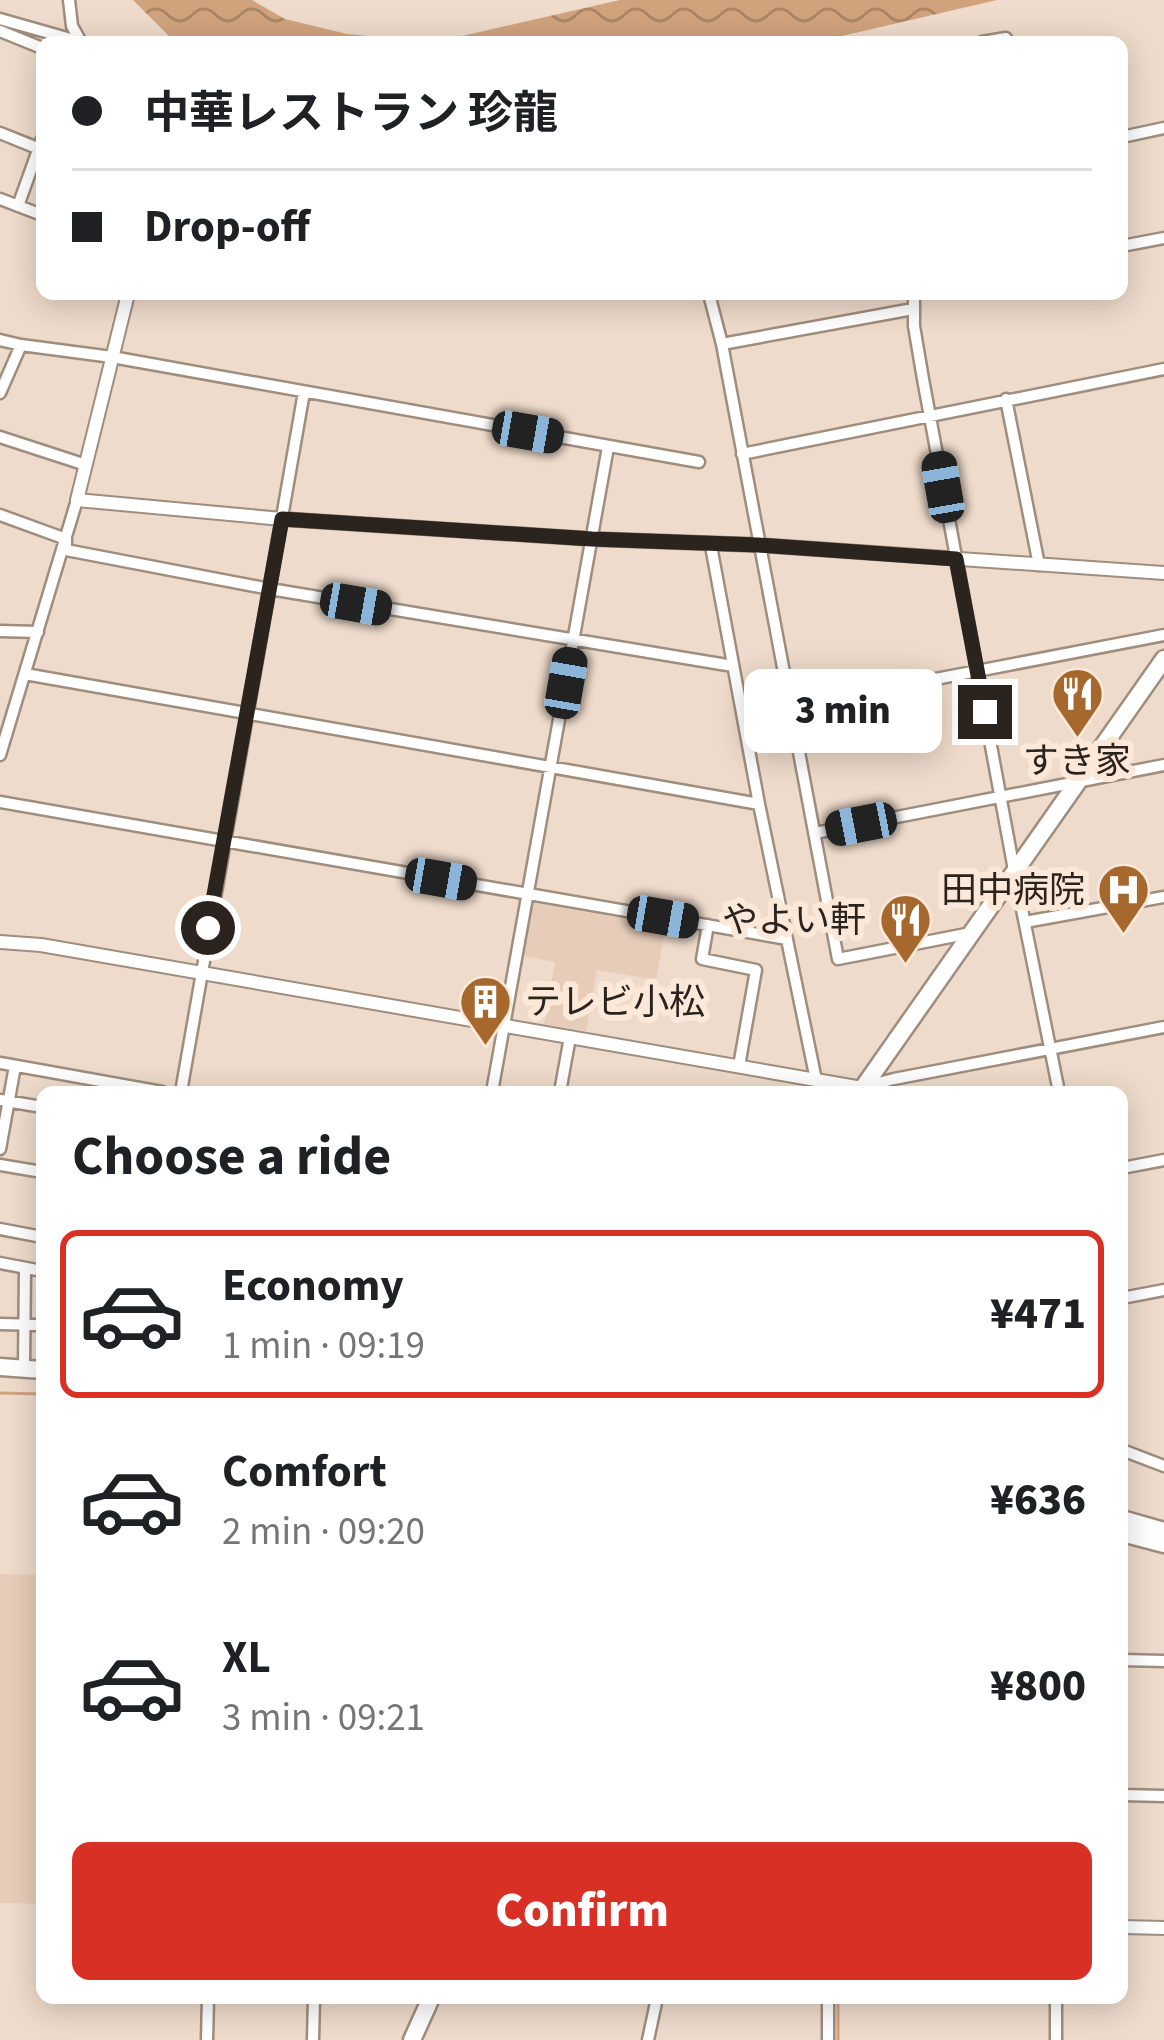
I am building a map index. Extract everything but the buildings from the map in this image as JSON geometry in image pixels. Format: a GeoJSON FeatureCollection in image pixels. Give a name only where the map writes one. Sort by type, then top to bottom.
{"type":"FeatureCollection","features":[{"type":"Feature","properties":{"kind":"highway"},"geometry":{"type":"LineString","coordinates":[[864,1086],[1164,660]]}},
{"type":"Feature","properties":{"kind":"highway"},"geometry":{"type":"LineString","coordinates":[[0,1367],[33,1369]]}},
{"type":"Feature","properties":{"kind":"highway"},"geometry":{"type":"LineString","coordinates":[[1128,1521],[1164,1531]]}},
{"type":"Feature","properties":{"kind":"highway"},"geometry":{"type":"LineString","coordinates":[[1128,1534],[1164,1544]]}},
{"type":"Feature","properties":{"kind":"highway"},"geometry":{"type":"LineString","coordinates":[[412,2040],[428,2004]]}},
{"type":"Feature","properties":{"kind":"street"},"geometry":{"type":"LineString","coordinates":[[69,0],[78,36]]}},
{"type":"Feature","properties":{"kind":"street"},"geometry":{"type":"LineString","coordinates":[[0,19],[60,36]]}},
{"type":"Feature","properties":{"kind":"street"},"geometry":{"type":"LineString","coordinates":[[0,31],[36,46]]}},
{"type":"Feature","properties":{"kind":"street"},"geometry":{"type":"LineString","coordinates":[[1128,135],[1164,128]]}},
{"type":"Feature","properties":{"kind":"street"},"geometry":{"type":"LineString","coordinates":[[0,133],[36,144]]}},
{"type":"Feature","properties":{"kind":"street"},"geometry":{"type":"LineString","coordinates":[[18,206],[36,159]]}},
{"type":"Feature","properties":{"kind":"street"},"geometry":{"type":"LineString","coordinates":[[0,200],[36,213]]}},
{"type":"Feature","properties":{"kind":"street"},"geometry":{"type":"LineString","coordinates":[[1128,245],[1164,238]]}},
{"type":"Feature","properties":{"kind":"street"},"geometry":{"type":"LineString","coordinates":[[0,755],[77,500],[126,300]]}},
{"type":"Feature","properties":{"kind":"street"},"geometry":{"type":"LineString","coordinates":[[711,300],[838,959],[972,932]]}},
{"type":"Feature","properties":{"kind":"street"},"geometry":{"type":"LineString","coordinates":[[914,300],[976,670],[1058,1086]]}},
{"type":"Feature","properties":{"kind":"street"},"geometry":{"type":"LineString","coordinates":[[722,344],[913,309]]}},
{"type":"Feature","properties":{"kind":"street"},"geometry":{"type":"LineString","coordinates":[[0,340],[699,462]]}},
{"type":"Feature","properties":{"kind":"street"},"geometry":{"type":"LineString","coordinates":[[0,393],[21,345]]}},
{"type":"Feature","properties":{"kind":"street"},"geometry":{"type":"LineString","coordinates":[[742,454],[1164,369]]}},
{"type":"Feature","properties":{"kind":"street"},"geometry":{"type":"LineString","coordinates":[[182,1086],[304,392]]}},
{"type":"Feature","properties":{"kind":"street"},"geometry":{"type":"LineString","coordinates":[[1006,399],[1039,565]]}},
{"type":"Feature","properties":{"kind":"street"},"geometry":{"type":"LineString","coordinates":[[0,437],[86,465]]}},
{"type":"Feature","properties":{"kind":"street"},"geometry":{"type":"LineString","coordinates":[[493,1086],[608,446]]}},
{"type":"Feature","properties":{"kind":"street"},"geometry":{"type":"LineString","coordinates":[[77,500],[282,519],[1164,573]]}},
{"type":"Feature","properties":{"kind":"street"},"geometry":{"type":"LineString","coordinates":[[0,515],[66,539]]}},
{"type":"Feature","properties":{"kind":"street"},"geometry":{"type":"LineString","coordinates":[[66,539],[66,550],[270,589],[733,666]]}},
{"type":"Feature","properties":{"kind":"street"},"geometry":{"type":"LineString","coordinates":[[711,546],[816,1080]]}},
{"type":"Feature","properties":{"kind":"street"},"geometry":{"type":"LineString","coordinates":[[0,632],[38,632]]}},
{"type":"Feature","properties":{"kind":"street"},"geometry":{"type":"LineString","coordinates":[[790,707],[1164,635]]}},
{"type":"Feature","properties":{"kind":"street"},"geometry":{"type":"LineString","coordinates":[[25,674],[759,804]]}},
{"type":"Feature","properties":{"kind":"street"},"geometry":{"type":"LineString","coordinates":[[814,833],[1164,765]]}},
{"type":"Feature","properties":{"kind":"street"},"geometry":{"type":"LineString","coordinates":[[0,802],[788,939]]}},
{"type":"Feature","properties":{"kind":"street"},"geometry":{"type":"LineString","coordinates":[[1025,922],[1164,897]]}},
{"type":"Feature","properties":{"kind":"street"},"geometry":{"type":"LineString","coordinates":[[708,925],[703,959],[756,970],[739,1066]]}},
{"type":"Feature","properties":{"kind":"street"},"geometry":{"type":"LineString","coordinates":[[0,942],[41,944],[843,1086]]}},
{"type":"Feature","properties":{"kind":"street"},"geometry":{"type":"LineString","coordinates":[[872,1086],[1164,1027]]}},
{"type":"Feature","properties":{"kind":"street"},"geometry":{"type":"LineString","coordinates":[[561,1086],[570,1037]]}},
{"type":"Feature","properties":{"kind":"street"},"geometry":{"type":"LineString","coordinates":[[0,1063],[128,1086]]}},
{"type":"Feature","properties":{"kind":"street"},"geometry":{"type":"LineString","coordinates":[[0,1149],[4,1100],[15,1066]]}},
{"type":"Feature","properties":{"kind":"street"},"geometry":{"type":"LineString","coordinates":[[4,1100],[36,1106]]}},
{"type":"Feature","properties":{"kind":"street"},"geometry":{"type":"LineString","coordinates":[[1128,1167],[1164,1160]]}},
{"type":"Feature","properties":{"kind":"street"},"geometry":{"type":"LineString","coordinates":[[0,1165],[36,1171]]}},
{"type":"Feature","properties":{"kind":"street"},"geometry":{"type":"LineString","coordinates":[[0,1229],[36,1236]]}},
{"type":"Feature","properties":{"kind":"street"},"geometry":{"type":"LineString","coordinates":[[0,1263],[36,1270]]}},
{"type":"Feature","properties":{"kind":"street"},"geometry":{"type":"LineString","coordinates":[[25,1268],[25,1324],[33,1369]]}},
{"type":"Feature","properties":{"kind":"street"},"geometry":{"type":"LineString","coordinates":[[1128,1297],[1164,1290]]}},
{"type":"Feature","properties":{"kind":"street"},"geometry":{"type":"LineString","coordinates":[[0,1324],[36,1325]]}},
{"type":"Feature","properties":{"kind":"street"},"geometry":{"type":"LineString","coordinates":[[1128,1452],[1164,1466]]}},
{"type":"Feature","properties":{"kind":"street"},"geometry":{"type":"LineString","coordinates":[[1128,1660],[1164,1661]]}},
{"type":"Feature","properties":{"kind":"street"},"geometry":{"type":"LineString","coordinates":[[1128,1795],[1164,1796]]}},
{"type":"Feature","properties":{"kind":"street"},"geometry":{"type":"LineString","coordinates":[[1128,1927],[1164,1928]]}},
{"type":"Feature","properties":{"kind":"street"},"geometry":{"type":"LineString","coordinates":[[207,2040],[208,2004]]}},
{"type":"Feature","properties":{"kind":"street"},"geometry":{"type":"LineString","coordinates":[[313,2040],[314,2004]]}},
{"type":"Feature","properties":{"kind":"street"},"geometry":{"type":"LineString","coordinates":[[648,2040],[656,2004]]}},
{"type":"Feature","properties":{"kind":"street"},"geometry":{"type":"LineString","coordinates":[[827,2004],[828,2040]]}},
{"type":"Feature","properties":{"kind":"street"},"geometry":{"type":"LineString","coordinates":[[1056,2004],[1056,2040]]}},
{"type":"Feature","properties":{"kind":"shaded area"},"geometry":{"type":"Polygon","coordinates":[[[529,902],[666,926],[656,980],[597,970],[586,1031],[544,1024],[555,962],[519,955],[529,902]]]}},
{"type":"Feature","properties":{"kind":"shaded area"},"geometry":{"type":"Polygon","coordinates":[[[0,1574],[36,1575],[36,1904],[0,1903],[0,1574]]]}},
{"type":"Feature","properties":{"kind":"water"},"geometry":{"type":"Polygon","coordinates":[[[133,0],[252,0],[285,19],[368,36],[169,36],[133,0]]]}},
{"type":"Feature","properties":{"kind":"water"},"geometry":{"type":"Polygon","coordinates":[[[620,0],[997,0],[842,36],[462,36],[620,0]]]}},
{"type":"Feature","properties":{"kind":"waterway"},"geometry":{"type":"LineString","coordinates":[[0,127],[36,141]]}},
{"type":"Feature","properties":{"kind":"waterway"},"geometry":{"type":"LineString","coordinates":[[0,1393],[36,1394]]}},
{"type":"Feature","properties":{"kind":"waterway"},"geometry":{"type":"LineString","coordinates":[[838,2004],[838,2040]]}},
{"type":"Feature","properties":{"kind":"place","name":"すき家"},"geometry":{"type":"Point","coordinates":[1077,739]}},
{"type":"Feature","properties":{"kind":"place","name":"田中病院"},"geometry":{"type":"Point","coordinates":[1124,936]}},
{"type":"Feature","properties":{"kind":"place","name":"やよい軒"},"geometry":{"type":"Point","coordinates":[905,966]}},
{"type":"Feature","properties":{"kind":"place","name":"テレビ小松"},"geometry":{"type":"Point","coordinates":[486,1048]}},
{"type":"Feature","properties":{"kind":"route"},"geometry":{"type":"LineString","coordinates":[[208,928],[282,519],[956,559],[985,712]]}}]}
